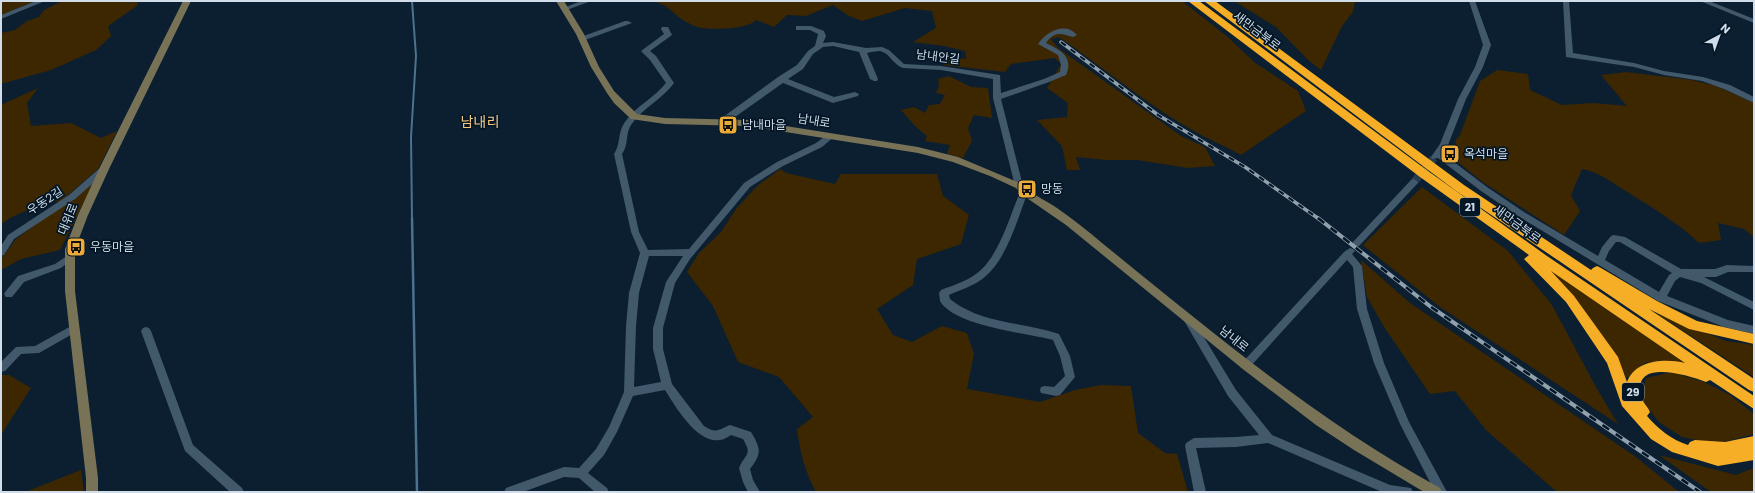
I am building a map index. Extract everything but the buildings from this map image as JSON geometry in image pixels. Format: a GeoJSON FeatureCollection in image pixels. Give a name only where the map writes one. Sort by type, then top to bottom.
{"type":"FeatureCollection","features":[{"type":"Feature","properties":{"kind":"highway","name":"새만금북로"},"geometry":{"type":"LineString","coordinates":[[1193,1],[1424,174],[1543,260],[1754,404]]}},
{"type":"Feature","properties":{"kind":"highway","name":"새만금북로"},"geometry":{"type":"LineString","coordinates":[[1209,1],[1460,188],[1754,386]]}},
{"type":"Feature","properties":{"kind":"highway"},"geometry":{"type":"LineString","coordinates":[[1424,174],[1540,267],[1570,300],[1613,361],[1627,402],[1656,435],[1677,448],[1718,460],[1754,454]]}},
{"type":"Feature","properties":{"kind":"highway"},"geometry":{"type":"LineString","coordinates":[[1460,188],[1653,305],[1694,325],[1754,340]]}},
{"type":"Feature","properties":{"kind":"highway","name":"29"},"geometry":{"type":"LineString","coordinates":[[1754,404],[1708,377],[1692,370],[1675,367],[1651,368],[1637,375],[1633,383],[1633,394],[1638,406],[1652,423],[1668,434],[1690,445],[1706,449],[1736,448],[1754,442]]}},
{"type":"Feature","properties":{"kind":"street"},"geometry":{"type":"LineString","coordinates":[[1,17],[42,1]]}},
{"type":"Feature","properties":{"kind":"street","name":"대위로"},"geometry":{"type":"LineString","coordinates":[[92,492],[92,478],[73,329],[70,291],[70,249],[104,169],[187,1]]}},
{"type":"Feature","properties":{"kind":"street"},"geometry":{"type":"LineString","coordinates":[[588,1],[562,5],[582,38],[595,67],[617,101],[634,117]]}},
{"type":"Feature","properties":{"kind":"street"},"geometry":{"type":"LineString","coordinates":[[1472,1],[1487,45],[1479,67],[1462,99],[1444,145],[1436,156],[1521,214],[1661,298],[1708,318],[1754,330]]}},
{"type":"Feature","properties":{"kind":"street"},"geometry":{"type":"LineString","coordinates":[[1566,1],[1569,55],[1634,65],[1664,73],[1704,79],[1727,87],[1754,100]]}},
{"type":"Feature","properties":{"kind":"street"},"geometry":{"type":"LineString","coordinates":[[1703,1],[1754,21]]}},
{"type":"Feature","properties":{"kind":"street"},"geometry":{"type":"LineString","coordinates":[[582,38],[628,23]]}},
{"type":"Feature","properties":{"kind":"street"},"geometry":{"type":"LineString","coordinates":[[722,122],[800,67],[818,45],[822,36],[821,32],[811,28],[799,28]]}},
{"type":"Feature","properties":{"kind":"street"},"geometry":{"type":"LineString","coordinates":[[581,472],[600,452],[613,429],[629,392],[634,293],[645,253],[635,232],[618,154],[623,150],[623,132],[634,117],[665,90],[670,83],[653,58],[645,51],[668,35],[665,29]]}},
{"type":"Feature","properties":{"kind":"street"},"geometry":{"type":"LineString","coordinates":[[997,98],[1008,92],[1050,80],[1063,73],[1065,65],[1061,54],[1042,44],[1045,39],[1054,32],[1063,31],[1073,35]]}},
{"type":"Feature","properties":{"kind":"street","name":"남내안길"},"geometry":{"type":"LineString","coordinates":[[818,45],[830,43],[862,50],[886,50],[897,64],[902,66],[941,68],[997,77],[997,98],[1022,189]]}},
{"type":"Feature","properties":{"kind":"street"},"geometry":{"type":"LineString","coordinates":[[862,50],[874,79]]}},
{"type":"Feature","properties":{"kind":"street"},"geometry":{"type":"LineString","coordinates":[[781,79],[833,100],[855,94]]}},
{"type":"Feature","properties":{"kind":"street","name":"남내로"},"geometry":{"type":"LineString","coordinates":[[634,117],[665,121],[748,123],[918,150],[955,159],[1022,189],[1075,228],[1245,365],[1313,417],[1404,476],[1436,492]]}},
{"type":"Feature","properties":{"kind":"street"},"geometry":{"type":"LineString","coordinates":[[754,492],[748,482],[744,468],[752,456],[754,447],[747,435],[730,430],[719,436],[708,434],[700,429],[667,385],[658,349],[658,328],[671,282],[691,252],[746,185],[780,164],[818,145],[831,136]]}},
{"type":"Feature","properties":{"kind":"street","name":"우동2길"},"geometry":{"type":"LineString","coordinates":[[1,253],[11,237],[72,197],[104,169]]}},
{"type":"Feature","properties":{"kind":"street"},"geometry":{"type":"LineString","coordinates":[[1245,365],[1414,182]]}},
{"type":"Feature","properties":{"kind":"street"},"geometry":{"type":"LineString","coordinates":[[1022,189],[1002,244],[985,272],[969,282],[944,293],[945,301],[950,305],[977,319],[1056,337],[1065,356],[1070,377],[1056,392],[1044,390]]}},
{"type":"Feature","properties":{"kind":"street"},"geometry":{"type":"LineString","coordinates":[[1600,261],[1605,249],[1614,238],[1622,239],[1679,273],[1704,280],[1754,306]]}},
{"type":"Feature","properties":{"kind":"street"},"geometry":{"type":"LineString","coordinates":[[1351,249],[1357,266],[1362,309],[1379,362],[1405,424],[1442,492]]}},
{"type":"Feature","properties":{"kind":"street"},"geometry":{"type":"LineString","coordinates":[[645,253],[674,254],[691,252]]}},
{"type":"Feature","properties":{"kind":"street"},"geometry":{"type":"LineString","coordinates":[[9,294],[22,278],[58,266],[70,257]]}},
{"type":"Feature","properties":{"kind":"street"},"geometry":{"type":"LineString","coordinates":[[1661,298],[1672,278],[1679,273],[1716,273],[1727,268],[1754,269]]}},
{"type":"Feature","properties":{"kind":"street"},"geometry":{"type":"LineString","coordinates":[[1187,318],[1232,393],[1268,438],[1389,490],[1407,492]]}},
{"type":"Feature","properties":{"kind":"street"},"geometry":{"type":"LineString","coordinates":[[1,368],[19,350],[36,350],[73,329]]}},
{"type":"Feature","properties":{"kind":"street"},"geometry":{"type":"LineString","coordinates":[[146,331],[189,448],[238,492]]}},
{"type":"Feature","properties":{"kind":"street"},"geometry":{"type":"LineString","coordinates":[[629,392],[667,385]]}},
{"type":"Feature","properties":{"kind":"street"},"geometry":{"type":"LineString","coordinates":[[1200,492],[1190,446],[1194,443],[1236,442],[1268,438]]}},
{"type":"Feature","properties":{"kind":"street"},"geometry":{"type":"LineString","coordinates":[[510,492],[564,472],[581,472],[603,492]]}},
{"type":"Feature","properties":{"kind":"shaded area"},"geometry":{"type":"Polygon","coordinates":[[[1,1],[37,1],[1,15],[1,1]]]}},
{"type":"Feature","properties":{"kind":"shaded area"},"geometry":{"type":"Polygon","coordinates":[[[62,1],[138,1],[137,6],[108,26],[111,36],[96,50],[51,70],[1,84],[1,33],[15,30],[27,21],[39,17],[44,10],[62,1]]]}},
{"type":"Feature","properties":{"kind":"shaded area"},"geometry":{"type":"Polygon","coordinates":[[[652,1],[1182,1],[1229,38],[1254,62],[1298,91],[1306,111],[1241,155],[1196,132],[1166,114],[1059,37],[1051,39],[1058,48],[1181,136],[1205,147],[1215,166],[1188,168],[1137,160],[1106,160],[1076,157],[1080,170],[1067,170],[1062,146],[1037,120],[1067,117],[1068,103],[1047,88],[1061,64],[1055,58],[1011,64],[1005,72],[943,65],[946,57],[966,59],[965,51],[944,46],[913,42],[936,28],[932,11],[905,8],[862,21],[849,16],[833,5],[806,16],[787,15],[774,27],[756,20],[752,23],[739,27],[715,29],[701,28],[693,25],[678,17],[666,7],[652,1]]]}},
{"type":"Feature","properties":{"kind":"shaded area"},"geometry":{"type":"Polygon","coordinates":[[[1234,1],[1355,1],[1353,12],[1342,26],[1321,70],[1308,60],[1276,27],[1234,1]]]}},
{"type":"Feature","properties":{"kind":"shaded area"},"geometry":{"type":"Polygon","coordinates":[[[1497,70],[1528,74],[1530,90],[1562,105],[1594,103],[1627,106],[1601,75],[1626,72],[1692,80],[1716,86],[1754,103],[1754,237],[1744,229],[1718,223],[1721,240],[1699,243],[1674,222],[1612,182],[1595,173],[1582,169],[1571,195],[1580,211],[1564,235],[1484,183],[1455,160],[1458,152],[1455,141],[1460,135],[1480,81],[1497,70]]]}},
{"type":"Feature","properties":{"kind":"shaded area"},"geometry":{"type":"Polygon","coordinates":[[[949,76],[971,87],[988,88],[992,118],[974,115],[968,128],[972,141],[963,158],[947,154],[950,145],[925,141],[927,136],[916,127],[901,110],[914,107],[925,113],[929,105],[940,104],[945,95],[936,93],[939,86],[938,79],[949,76]]]}},
{"type":"Feature","properties":{"kind":"shaded area"},"geometry":{"type":"Polygon","coordinates":[[[38,88],[27,103],[31,126],[71,123],[101,138],[117,131],[98,169],[60,202],[47,201],[10,218],[1,224],[1,105],[38,88]]]}},
{"type":"Feature","properties":{"kind":"shaded area"},"geometry":{"type":"Polygon","coordinates":[[[780,169],[786,173],[835,184],[841,174],[937,174],[943,196],[969,215],[961,244],[917,259],[913,285],[877,309],[893,335],[912,342],[942,326],[967,333],[974,354],[967,389],[1040,402],[1075,390],[1101,385],[1131,386],[1138,433],[1165,453],[1177,454],[1188,492],[816,492],[804,462],[797,429],[813,417],[779,377],[738,362],[713,306],[687,272],[699,253],[721,232],[736,209],[757,186],[780,169]]]}},
{"type":"Feature","properties":{"kind":"shaded area"},"geometry":{"type":"Polygon","coordinates":[[[94,182],[60,250],[21,259],[1,270],[1,259],[16,239],[94,182]]]}},
{"type":"Feature","properties":{"kind":"shaded area"},"geometry":{"type":"Polygon","coordinates":[[[1422,187],[1508,251],[1552,305],[1597,389],[1618,424],[1440,307],[1363,245],[1422,187]]]}},
{"type":"Feature","properties":{"kind":"shaded area"},"geometry":{"type":"Polygon","coordinates":[[[1361,260],[1410,303],[1636,457],[1679,492],[1557,492],[1486,430],[1455,391],[1430,394],[1384,327],[1367,297],[1361,260]]]}},
{"type":"Feature","properties":{"kind":"shaded area"},"geometry":{"type":"Polygon","coordinates":[[[1548,268],[1691,366],[1668,361],[1645,363],[1627,378],[1580,304],[1548,268]]]}},
{"type":"Feature","properties":{"kind":"shaded area"},"geometry":{"type":"Polygon","coordinates":[[[1656,313],[1726,341],[1754,345],[1754,377],[1656,313]]]}},
{"type":"Feature","properties":{"kind":"shaded area"},"geometry":{"type":"Polygon","coordinates":[[[1672,372],[1704,382],[1730,395],[1754,414],[1754,434],[1716,444],[1682,437],[1659,422],[1641,399],[1646,378],[1672,372]]]}},
{"type":"Feature","properties":{"kind":"shaded area"},"geometry":{"type":"Polygon","coordinates":[[[1,375],[9,375],[31,388],[1,435],[1,375]]]}},
{"type":"Feature","properties":{"kind":"shaded area"},"geometry":{"type":"Polygon","coordinates":[[[1659,455],[1736,475],[1754,468],[1754,492],[1711,492],[1659,455]]]}},
{"type":"Feature","properties":{"kind":"shaded area"},"geometry":{"type":"Polygon","coordinates":[[[81,470],[84,492],[25,492],[81,470]]]}},
{"type":"Feature","properties":{"kind":"waterway"},"geometry":{"type":"LineString","coordinates":[[412,1],[416,56],[411,137],[412,219]]}},
{"type":"Feature","properties":{"kind":"waterway"},"geometry":{"type":"LineString","coordinates":[[412,218],[417,492]]}},
{"type":"Feature","properties":{"kind":"tunnel"},"geometry":{"type":"LineString","coordinates":[[1414,182],[1434,158]]}},
{"type":"Feature","properties":{"kind":"railway"},"geometry":{"type":"LineString","coordinates":[[1061,42],[1158,115],[1245,167],[1319,219]]}},
{"type":"Feature","properties":{"kind":"railway"},"geometry":{"type":"LineString","coordinates":[[1318,218],[1431,307],[1700,492]]}},
{"type":"Feature","properties":{"kind":"place","name":"남내마을"},"geometry":{"type":"Point","coordinates":[728,125]}},
{"type":"Feature","properties":{"kind":"place","name":"옥석마을"},"geometry":{"type":"Point","coordinates":[1450,154]}},
{"type":"Feature","properties":{"kind":"place","name":"망동"},"geometry":{"type":"Point","coordinates":[1027,189]}},
{"type":"Feature","properties":{"kind":"place","name":"우동마을"},"geometry":{"type":"Point","coordinates":[76,247]}},
{"type":"Feature","properties":{"kind":"district","name":"남내리"},"geometry":{"type":"Point","coordinates":[480,122]}}]}
